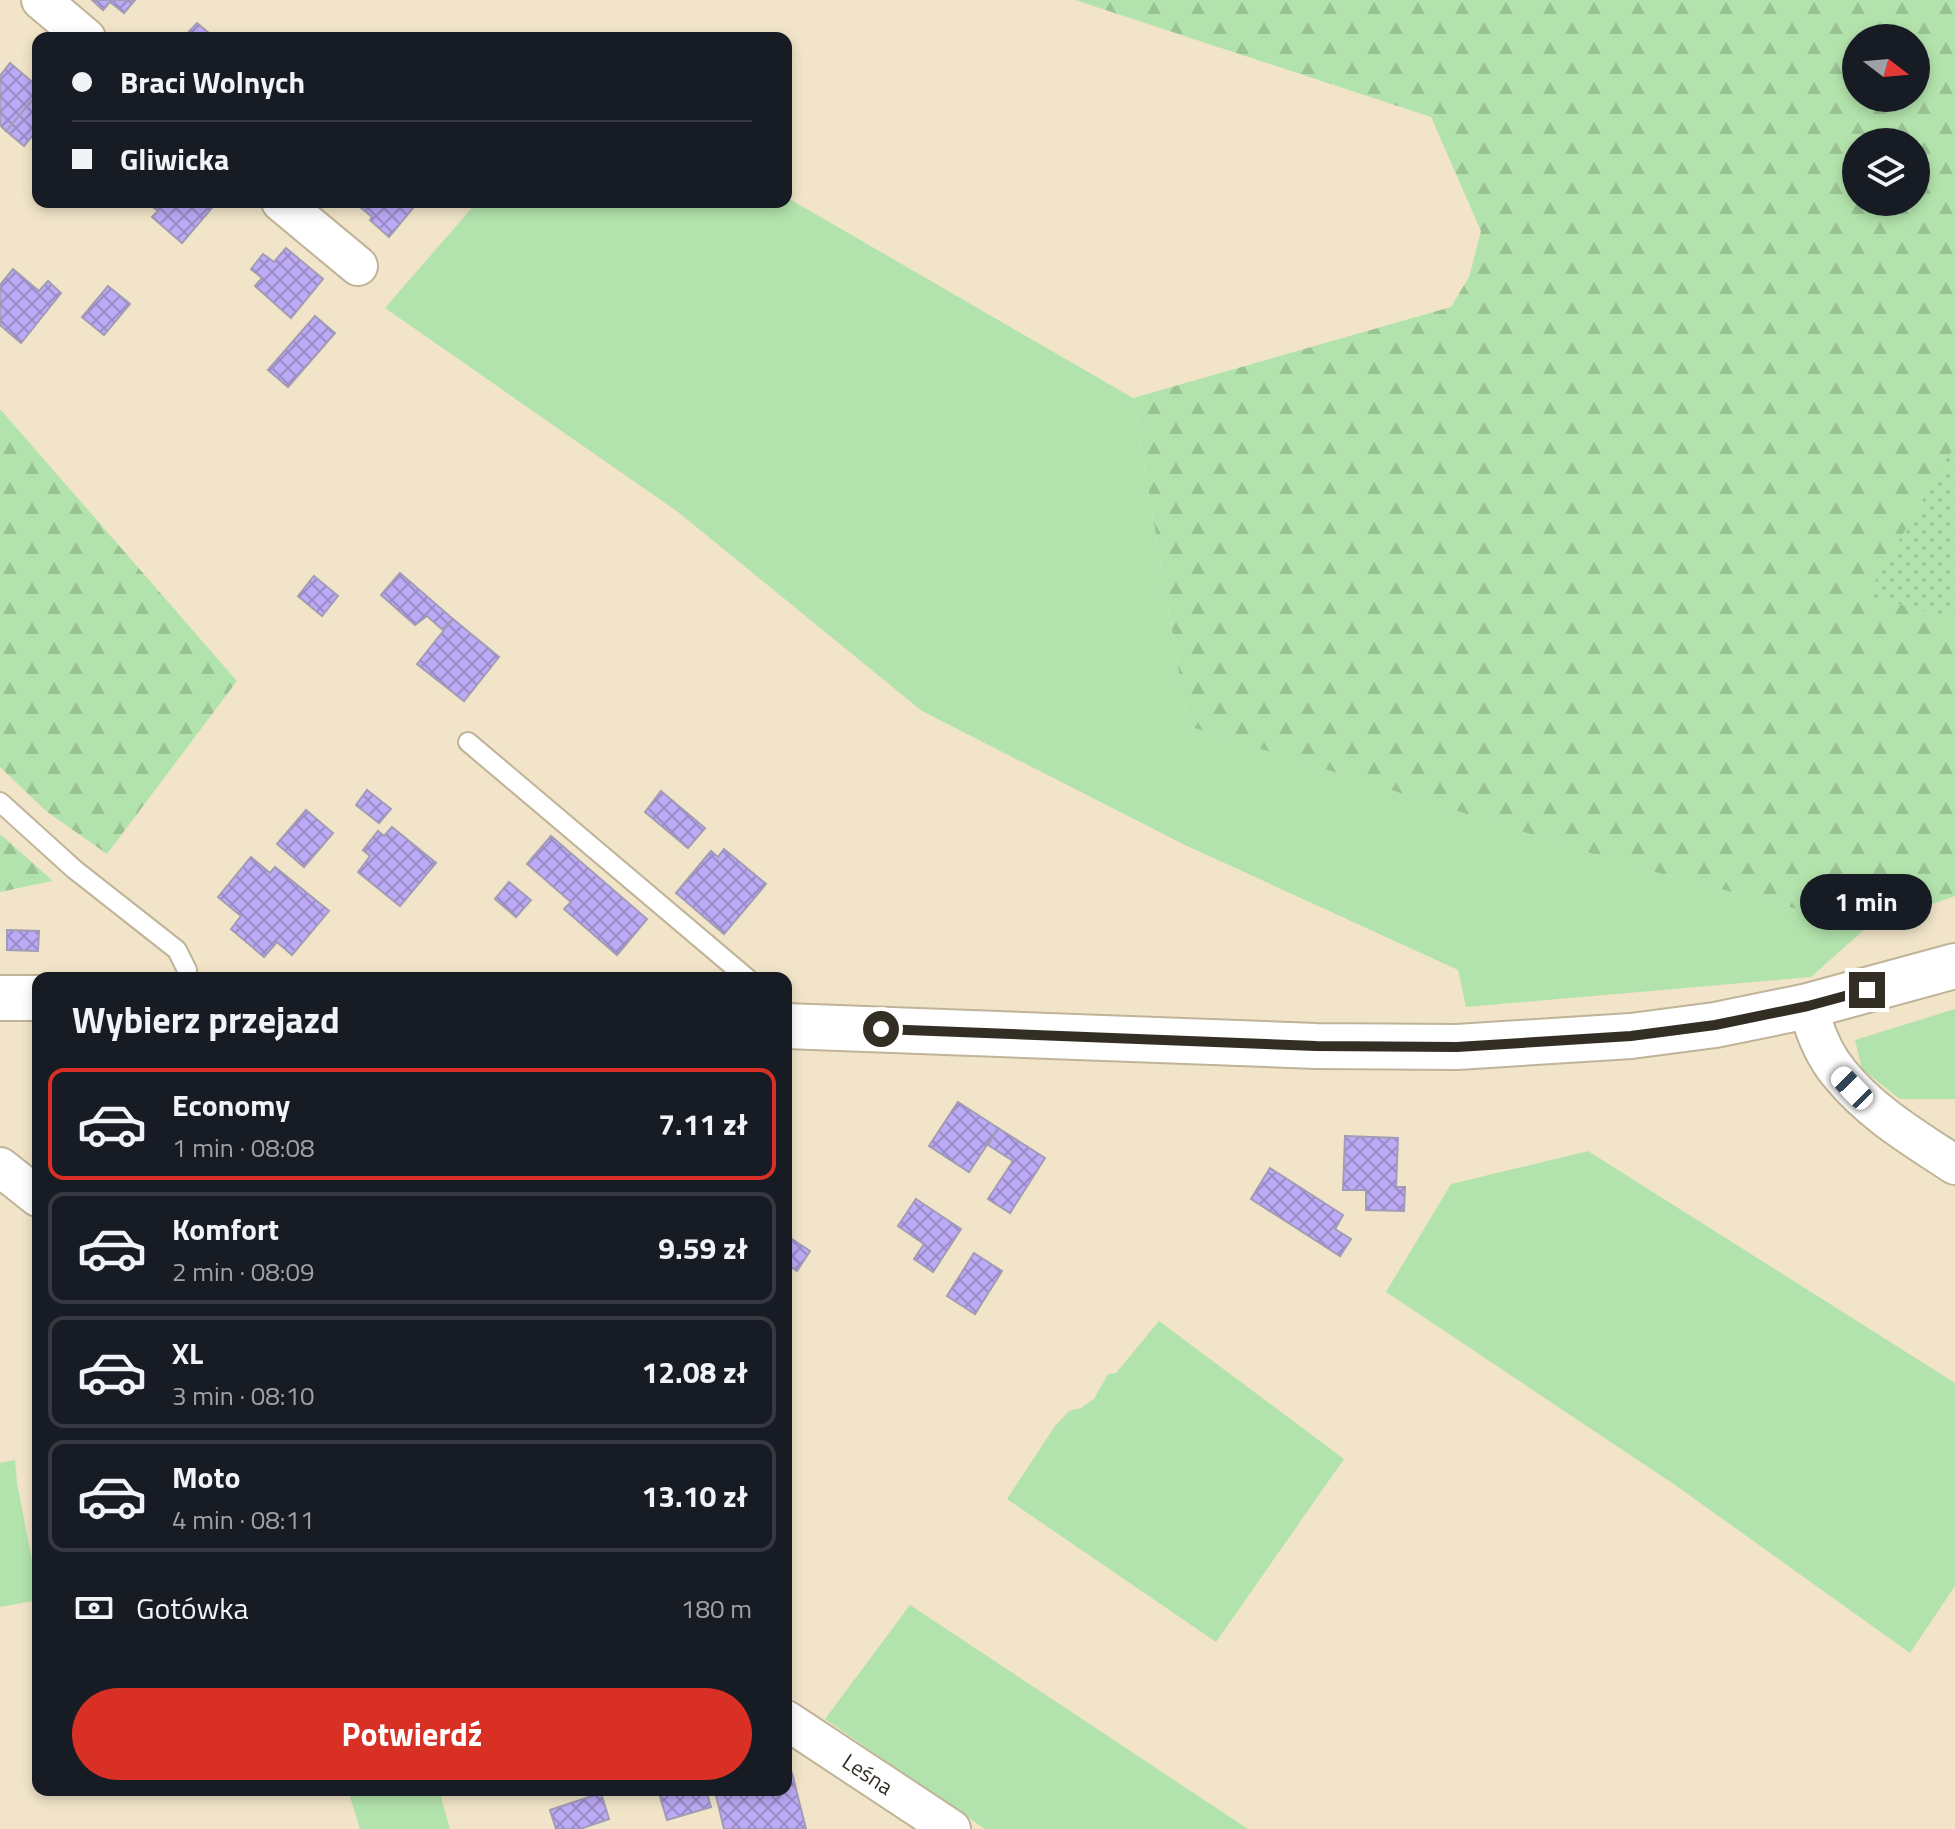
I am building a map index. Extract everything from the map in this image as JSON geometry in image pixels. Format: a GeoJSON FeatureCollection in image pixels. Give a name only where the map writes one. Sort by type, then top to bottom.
{"type":"FeatureCollection","features":[{"type":"Feature","properties":{"kind":"main road"},"geometry":{"type":"LineString","coordinates":[[792,1026],[1316,1046],[1457,1047],[1631,1036],[1715,1025],[1808,1006],[1955,966]]}},
{"type":"Feature","properties":{"kind":"main road"},"geometry":{"type":"LineString","coordinates":[[0,998],[32,998]]}},
{"type":"Feature","properties":{"kind":"street"},"geometry":{"type":"LineString","coordinates":[[41,0],[79,32]]}},
{"type":"Feature","properties":{"kind":"street"},"geometry":{"type":"LineString","coordinates":[[288,208],[358,266]]}},
{"type":"Feature","properties":{"kind":"street"},"geometry":{"type":"LineString","coordinates":[[1808,1006],[1816,1033],[1837,1072],[1867,1104],[1955,1165]]}},
{"type":"Feature","properties":{"kind":"street"},"geometry":{"type":"LineString","coordinates":[[0,1167],[32,1192]]}},
{"type":"Feature","properties":{"kind":"street","name":"Leśna"},"geometry":{"type":"LineString","coordinates":[[792,1724],[951,1829]]}},
{"type":"Feature","properties":{"kind":"lane"},"geometry":{"type":"LineString","coordinates":[[468,742],[740,972]]}},
{"type":"Feature","properties":{"kind":"lane"},"geometry":{"type":"LineString","coordinates":[[0,802],[74,869],[177,950],[187,972]]}},
{"type":"Feature","properties":{"kind":"green space"},"geometry":{"type":"Polygon","coordinates":[[[1075,0],[1955,0],[1955,896],[1867,927],[1628,865],[1188,726],[1133,398],[1451,307],[1469,277],[1481,231],[1431,117],[1075,0]]]}},
{"type":"Feature","properties":{"kind":"green space"},"geometry":{"type":"Polygon","coordinates":[[[792,200],[1133,398],[1188,726],[1628,865],[1867,927],[1811,977],[1466,1007],[1458,970],[1185,845],[922,711],[678,512],[385,308],[472,208],[792,208],[792,200]]]}},
{"type":"Feature","properties":{"kind":"green space"},"geometry":{"type":"Polygon","coordinates":[[[0,409],[237,681],[107,854],[46,811],[0,767],[0,409]]]}},
{"type":"Feature","properties":{"kind":"green space"},"geometry":{"type":"Polygon","coordinates":[[[1955,445],[1955,615],[1945,617],[1867,595],[1955,445]]]}},
{"type":"Feature","properties":{"kind":"green space"},"geometry":{"type":"Polygon","coordinates":[[[0,834],[52,880],[52,881],[0,892],[0,834]]]}},
{"type":"Feature","properties":{"kind":"green space"},"geometry":{"type":"Polygon","coordinates":[[[1955,1009],[1955,1099],[1900,1099],[1862,1069],[1855,1040],[1955,1009]]]}},
{"type":"Feature","properties":{"kind":"green space"},"geometry":{"type":"Polygon","coordinates":[[[1588,1151],[1955,1383],[1955,1586],[1910,1653],[1675,1485],[1386,1292],[1451,1184],[1588,1151]]]}},
{"type":"Feature","properties":{"kind":"green space"},"geometry":{"type":"Polygon","coordinates":[[[1159,1321],[1344,1459],[1216,1642],[1007,1499],[1055,1426],[1069,1411],[1081,1408],[1094,1399],[1108,1374],[1116,1373],[1159,1321]]]}},
{"type":"Feature","properties":{"kind":"green space"},"geometry":{"type":"Polygon","coordinates":[[[15,1460],[32,1560],[32,1601],[0,1607],[0,1463],[15,1460]]]}},
{"type":"Feature","properties":{"kind":"green space"},"geometry":{"type":"Polygon","coordinates":[[[910,1605],[1248,1829],[985,1829],[825,1719],[910,1605]]]}},
{"type":"Feature","properties":{"kind":"green space"},"geometry":{"type":"Polygon","coordinates":[[[350,1796],[441,1796],[450,1829],[360,1829],[350,1796]]]}},
{"type":"Feature","properties":{"kind":"building"},"geometry":{"type":"Polygon","coordinates":[[[92,0],[135,0],[124,13],[110,2],[103,10],[92,0]]]}},
{"type":"Feature","properties":{"kind":"building"},"geometry":{"type":"Polygon","coordinates":[[[197,23],[208,32],[189,32],[197,23]]]}},
{"type":"Feature","properties":{"kind":"building"},"geometry":{"type":"Polygon","coordinates":[[[10,63],[32,82],[32,101],[6,131],[0,125],[0,76],[10,63]]]}},
{"type":"Feature","properties":{"kind":"building"},"geometry":{"type":"Polygon","coordinates":[[[32,101],[32,136],[24,146],[6,131],[32,101]]]}},
{"type":"Feature","properties":{"kind":"building"},"geometry":{"type":"Polygon","coordinates":[[[154,208],[212,208],[182,243],[152,217],[158,211],[154,208]]]}},
{"type":"Feature","properties":{"kind":"building"},"geometry":{"type":"Polygon","coordinates":[[[361,208],[413,208],[389,237],[370,220],[372,217],[361,208]]]}},
{"type":"Feature","properties":{"kind":"building"},"geometry":{"type":"Polygon","coordinates":[[[286,248],[323,279],[291,318],[255,286],[262,278],[251,269],[263,254],[274,262],[286,248]]]}},
{"type":"Feature","properties":{"kind":"building"},"geometry":{"type":"Polygon","coordinates":[[[13,269],[39,291],[48,281],[61,293],[21,343],[0,325],[0,285],[13,269]]]}},
{"type":"Feature","properties":{"kind":"building"},"geometry":{"type":"Polygon","coordinates":[[[108,286],[130,304],[104,335],[82,317],[108,286]]]}},
{"type":"Feature","properties":{"kind":"building"},"geometry":{"type":"Polygon","coordinates":[[[315,316],[335,333],[288,387],[268,370],[315,316]]]}},
{"type":"Feature","properties":{"kind":"building"},"geometry":{"type":"Polygon","coordinates":[[[400,573],[453,619],[443,630],[427,616],[415,625],[381,595],[400,573]]]}},
{"type":"Feature","properties":{"kind":"building"},"geometry":{"type":"Polygon","coordinates":[[[314,576],[338,596],[322,616],[298,596],[314,576]]]}},
{"type":"Feature","properties":{"kind":"building"},"geometry":{"type":"Polygon","coordinates":[[[453,619],[499,657],[464,701],[417,664],[453,619]]]}},
{"type":"Feature","properties":{"kind":"building"},"geometry":{"type":"Polygon","coordinates":[[[367,790],[391,809],[379,823],[356,805],[367,790]]]}},
{"type":"Feature","properties":{"kind":"building"},"geometry":{"type":"Polygon","coordinates":[[[661,791],[705,828],[688,848],[645,812],[661,791]]]}},
{"type":"Feature","properties":{"kind":"building"},"geometry":{"type":"Polygon","coordinates":[[[306,810],[333,833],[304,867],[277,844],[306,810]]]}},
{"type":"Feature","properties":{"kind":"building"},"geometry":{"type":"Polygon","coordinates":[[[392,827],[436,863],[400,906],[358,872],[370,856],[363,850],[378,831],[384,836],[392,827]]]}},
{"type":"Feature","properties":{"kind":"building"},"geometry":{"type":"Polygon","coordinates":[[[551,836],[647,919],[617,955],[564,909],[571,902],[527,864],[551,836]]]}},
{"type":"Feature","properties":{"kind":"building"},"geometry":{"type":"Polygon","coordinates":[[[724,849],[766,884],[724,934],[676,893],[711,851],[718,857],[724,849]]]}},
{"type":"Feature","properties":{"kind":"building"},"geometry":{"type":"Polygon","coordinates":[[[251,857],[270,873],[275,867],[329,911],[292,955],[277,942],[264,957],[231,929],[241,916],[218,897],[251,857]]]}},
{"type":"Feature","properties":{"kind":"building"},"geometry":{"type":"Polygon","coordinates":[[[509,882],[531,900],[516,917],[495,899],[509,882]]]}},
{"type":"Feature","properties":{"kind":"building"},"geometry":{"type":"Polygon","coordinates":[[[7,930],[39,931],[38,951],[7,950],[7,930]]]}},
{"type":"Feature","properties":{"kind":"building"},"geometry":{"type":"Polygon","coordinates":[[[958,1102],[998,1128],[969,1172],[929,1146],[958,1102]]]}},
{"type":"Feature","properties":{"kind":"building"},"geometry":{"type":"Polygon","coordinates":[[[998,1128],[1045,1158],[1010,1213],[988,1199],[1013,1161],[988,1145],[998,1128]]]}},
{"type":"Feature","properties":{"kind":"building"},"geometry":{"type":"Polygon","coordinates":[[[1345,1136],[1398,1138],[1396,1187],[1405,1187],[1404,1211],[1366,1210],[1366,1190],[1343,1190],[1345,1136]]]}},
{"type":"Feature","properties":{"kind":"building"},"geometry":{"type":"Polygon","coordinates":[[[1270,1168],[1343,1215],[1335,1229],[1351,1239],[1340,1256],[1251,1199],[1270,1168]]]}},
{"type":"Feature","properties":{"kind":"building"},"geometry":{"type":"Polygon","coordinates":[[[916,1199],[961,1229],[933,1272],[914,1259],[924,1244],[898,1226],[916,1199]]]}},
{"type":"Feature","properties":{"kind":"building"},"geometry":{"type":"Polygon","coordinates":[[[792,1239],[810,1251],[797,1271],[792,1268],[792,1239]]]}},
{"type":"Feature","properties":{"kind":"building"},"geometry":{"type":"Polygon","coordinates":[[[974,1253],[1002,1271],[975,1314],[947,1296],[974,1253]]]}},
{"type":"Feature","properties":{"kind":"building"},"geometry":{"type":"Polygon","coordinates":[[[792,1773],[806,1829],[724,1829],[716,1796],[792,1796],[792,1773]]]}},
{"type":"Feature","properties":{"kind":"building"},"geometry":{"type":"Polygon","coordinates":[[[592,1796],[602,1796],[609,1819],[580,1829],[556,1829],[550,1810],[592,1796]]]}},
{"type":"Feature","properties":{"kind":"building"},"geometry":{"type":"Polygon","coordinates":[[[660,1796],[708,1796],[711,1807],[667,1820],[660,1796]]]}},
{"type":"Feature","properties":{"kind":"route"},"geometry":{"type":"LineString","coordinates":[[881,1029],[1316,1046],[1457,1047],[1631,1036],[1715,1025],[1867,990]]}}]}
